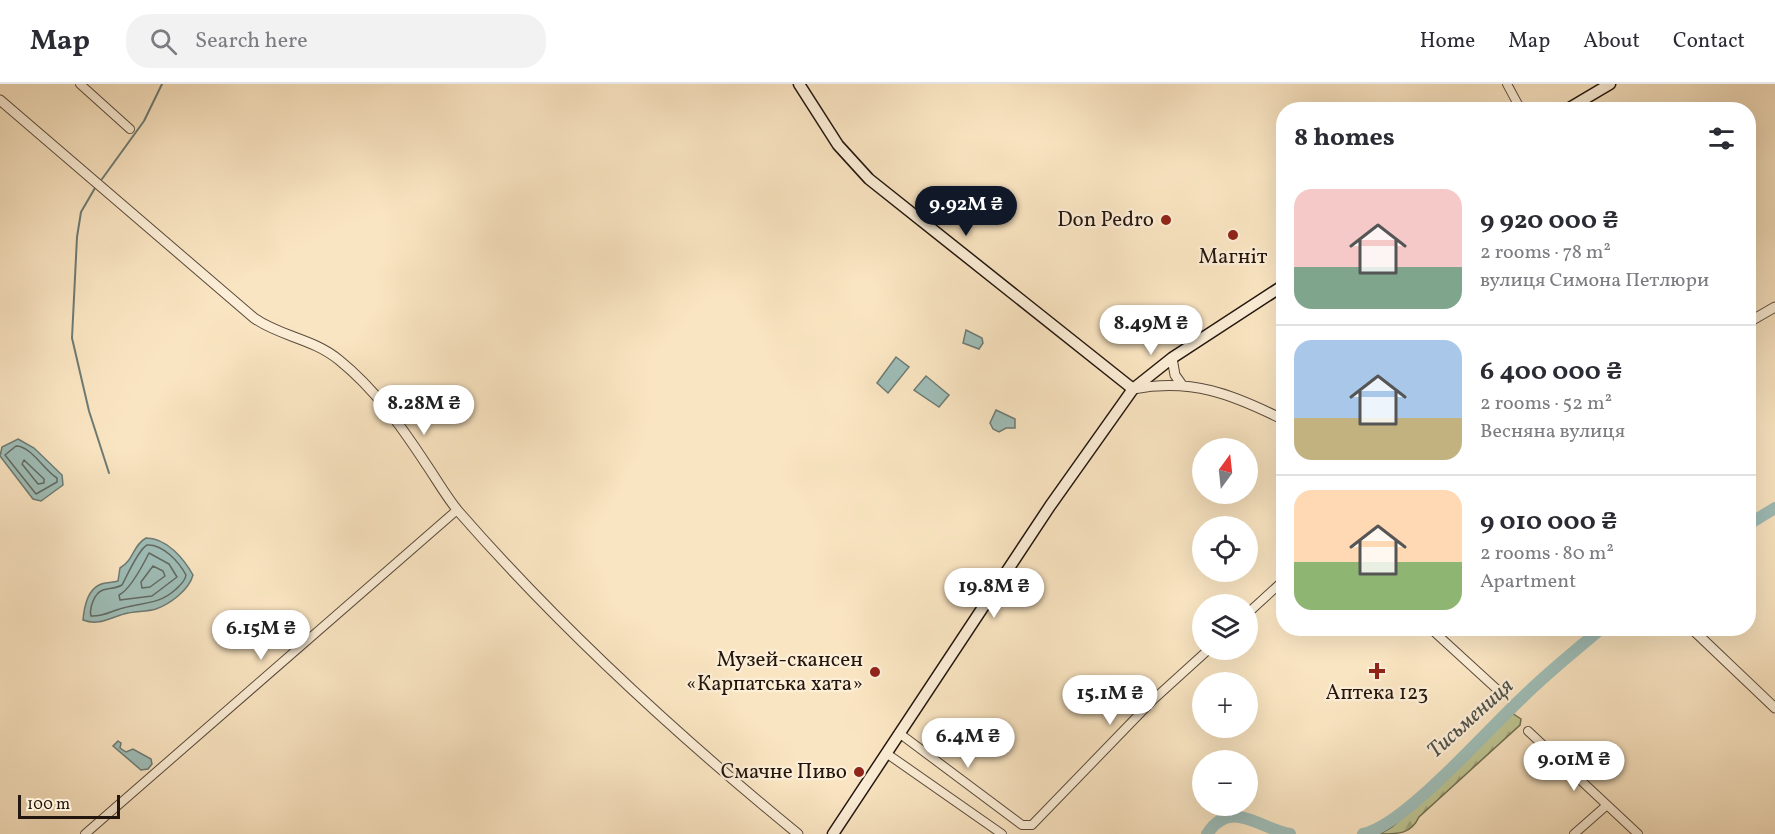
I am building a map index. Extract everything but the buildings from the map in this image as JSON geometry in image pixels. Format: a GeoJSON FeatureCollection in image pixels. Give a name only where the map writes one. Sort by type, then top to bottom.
{"type":"FeatureCollection","features":[{"type":"Feature","properties":{"kind":"main road"},"geometry":{"type":"LineString","coordinates":[[799,84],[838,145],[869,179],[1133,389]]}},
{"type":"Feature","properties":{"kind":"main road"},"geometry":{"type":"LineString","coordinates":[[1580,102],[1610,84]]}},
{"type":"Feature","properties":{"kind":"main road"},"geometry":{"type":"LineString","coordinates":[[833,834],[994,594],[1062,487],[1133,389],[1172,358],[1276,290]]}},
{"type":"Feature","properties":{"kind":"street"},"geometry":{"type":"LineString","coordinates":[[80,84],[130,129]]}},
{"type":"Feature","properties":{"kind":"street"},"geometry":{"type":"LineString","coordinates":[[1507,84],[1517,102]]}},
{"type":"Feature","properties":{"kind":"street"},"geometry":{"type":"LineString","coordinates":[[0,100],[254,318],[268,326],[317,344],[341,362],[376,395],[457,510],[524,582],[638,698],[798,834]]}},
{"type":"Feature","properties":{"kind":"street"},"geometry":{"type":"LineString","coordinates":[[1756,318],[1775,308]]}},
{"type":"Feature","properties":{"kind":"street"},"geometry":{"type":"LineString","coordinates":[[1172,358],[1175,375],[1182,385]]}},
{"type":"Feature","properties":{"kind":"street"},"geometry":{"type":"LineString","coordinates":[[1133,389],[1182,385],[1212,389],[1276,417]]}},
{"type":"Feature","properties":{"kind":"street"},"geometry":{"type":"LineString","coordinates":[[85,834],[457,510]]}},
{"type":"Feature","properties":{"kind":"street"},"geometry":{"type":"LineString","coordinates":[[1258,604],[1276,587]]}},
{"type":"Feature","properties":{"kind":"street"},"geometry":{"type":"LineString","coordinates":[[1439,636],[1501,693]]}},
{"type":"Feature","properties":{"kind":"street"},"geometry":{"type":"LineString","coordinates":[[1699,636],[1775,708]]}},
{"type":"Feature","properties":{"kind":"street"},"geometry":{"type":"LineString","coordinates":[[899,733],[1022,825],[1032,825],[1154,699],[1197,660]]}},
{"type":"Feature","properties":{"kind":"street"},"geometry":{"type":"LineString","coordinates":[[1528,731],[1638,834]]}},
{"type":"Feature","properties":{"kind":"street"},"geometry":{"type":"LineString","coordinates":[[886,753],[1002,834]]}},
{"type":"Feature","properties":{"kind":"street"},"geometry":{"type":"LineString","coordinates":[[1574,834],[1608,805]]}},
{"type":"Feature","properties":{"kind":"street"},"geometry":{"type":"LineString","coordinates":[[1015,834],[1022,825]]}},
{"type":"Feature","properties":{"kind":"green space"},"geometry":{"type":"Polygon","coordinates":[[[1512,713],[1521,719],[1520,725],[1419,817],[1412,827],[1404,832],[1380,834],[1392,827],[1465,762],[1512,713]]]}},
{"type":"Feature","properties":{"kind":"water"},"geometry":{"type":"Polygon","coordinates":[[[966,330],[982,338],[983,343],[979,349],[963,343],[966,330]]]}},
{"type":"Feature","properties":{"kind":"water"},"geometry":{"type":"Polygon","coordinates":[[[896,357],[909,367],[888,393],[877,383],[896,357]]]}},
{"type":"Feature","properties":{"kind":"water"},"geometry":{"type":"Polygon","coordinates":[[[926,376],[949,395],[939,407],[914,390],[926,376]]]}},
{"type":"Feature","properties":{"kind":"water"},"geometry":{"type":"Polygon","coordinates":[[[996,410],[1015,419],[1015,428],[1006,428],[999,432],[993,429],[990,423],[996,410]]]}},
{"type":"Feature","properties":{"kind":"water"},"geometry":{"type":"Polygon","coordinates":[[[18,439],[34,448],[62,475],[63,485],[41,501],[33,499],[0,456],[2,447],[18,439]]]}},
{"type":"Feature","properties":{"kind":"water"},"geometry":{"type":"Polygon","coordinates":[[[146,538],[168,545],[180,556],[193,575],[188,586],[173,600],[156,609],[128,613],[99,622],[83,620],[85,605],[92,591],[101,584],[118,581],[120,568],[128,561],[141,541],[146,538]]]}},
{"type":"Feature","properties":{"kind":"water"},"geometry":{"type":"Polygon","coordinates":[[[118,741],[121,743],[120,748],[126,752],[133,749],[151,759],[152,764],[148,769],[141,770],[113,746],[118,741]]]}},
{"type":"Feature","properties":{"kind":"waterway"},"geometry":{"type":"LineString","coordinates":[[102,179],[144,121],[162,84]]}},
{"type":"Feature","properties":{"kind":"waterway"},"geometry":{"type":"LineString","coordinates":[[95,188],[81,212],[77,237],[72,338],[89,411],[109,473]]}},
{"type":"Feature","properties":{"kind":"waterway","name":"Тисьмениця"},"geometry":{"type":"LineString","coordinates":[[1756,520],[1775,508]]}},
{"type":"Feature","properties":{"kind":"waterway","name":"Тисьмениця"},"geometry":{"type":"LineString","coordinates":[[1363,834],[1380,827],[1422,796],[1551,671],[1593,636]]}},
{"type":"Feature","properties":{"kind":"waterway","name":"Тисьмениця"},"geometry":{"type":"LineString","coordinates":[[1207,834],[1216,823],[1235,817],[1246,818],[1290,834]]}},
{"type":"Feature","properties":{"kind":"place","name":"Don Pedro"},"geometry":{"type":"Point","coordinates":[1166,220]}},
{"type":"Feature","properties":{"kind":"place","name":"Магніт"},"geometry":{"type":"Point","coordinates":[1233,235]}},
{"type":"Feature","properties":{"kind":"place","name":"Аптека 123"},"geometry":{"type":"Point","coordinates":[1377,671]}},
{"type":"Feature","properties":{"kind":"place","name":"Музей-скансен «Карпатська хата»"},"geometry":{"type":"Point","coordinates":[875,672]}},
{"type":"Feature","properties":{"kind":"place","name":"Смачне Пиво"},"geometry":{"type":"Point","coordinates":[859,772]}}]}
